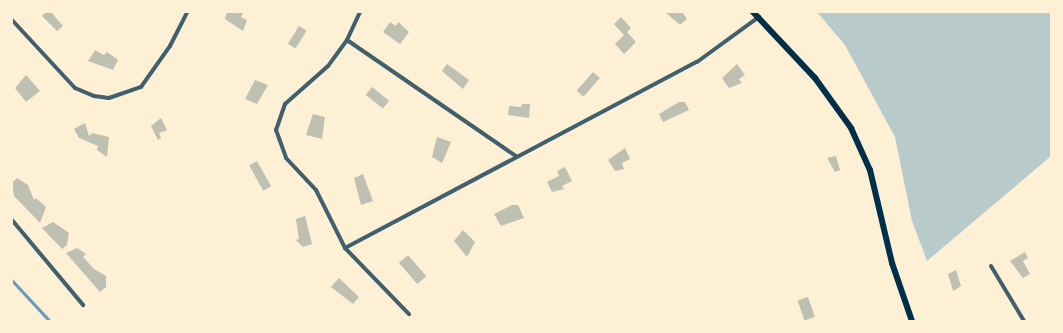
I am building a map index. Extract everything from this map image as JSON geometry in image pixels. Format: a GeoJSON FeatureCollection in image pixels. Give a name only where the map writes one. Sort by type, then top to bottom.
{"type":"FeatureCollection","features":[{"type":"Feature","properties":{"kind":"main road"},"geometry":{"type":"LineString","coordinates":[[753,12],[831,98],[858,140],[878,196],[892,263],[912,321]]}},
{"type":"Feature","properties":{"kind":"street"},"geometry":{"type":"LineString","coordinates":[[12,20],[75,88],[94,96],[109,98],[141,86],[170,46],[187,12]]}},
{"type":"Feature","properties":{"kind":"street"},"geometry":{"type":"LineString","coordinates":[[360,12],[347,40],[328,66],[285,104],[276,130],[286,158],[316,190],[345,248],[409,314]]}},
{"type":"Feature","properties":{"kind":"street"},"geometry":{"type":"LineString","coordinates":[[345,248],[698,62],[759,17]]}},
{"type":"Feature","properties":{"kind":"street"},"geometry":{"type":"LineString","coordinates":[[347,40],[517,157]]}},
{"type":"Feature","properties":{"kind":"street"},"geometry":{"type":"LineString","coordinates":[[12,220],[83,305]]}},
{"type":"Feature","properties":{"kind":"street"},"geometry":{"type":"LineString","coordinates":[[990,266],[1024,321]]}},
{"type":"Feature","properties":{"kind":"shaded area"},"geometry":{"type":"Polygon","coordinates":[[[817,12],[1051,12],[1051,156],[927,261],[912,221],[895,137],[845,45],[817,12]]]}},
{"type":"Feature","properties":{"kind":"building"},"geometry":{"type":"Polygon","coordinates":[[[46,12],[51,12],[63,26],[57,31],[42,16],[46,12]]]}},
{"type":"Feature","properties":{"kind":"building"},"geometry":{"type":"Polygon","coordinates":[[[227,12],[243,13],[241,17],[247,20],[243,31],[225,19],[227,12]]]}},
{"type":"Feature","properties":{"kind":"building"},"geometry":{"type":"Polygon","coordinates":[[[682,12],[687,19],[680,25],[666,13],[682,12]]]}},
{"type":"Feature","properties":{"kind":"building"},"geometry":{"type":"Polygon","coordinates":[[[621,17],[631,28],[627,32],[636,42],[624,54],[615,44],[624,35],[614,24],[621,17]]]}},
{"type":"Feature","properties":{"kind":"building"},"geometry":{"type":"Polygon","coordinates":[[[390,22],[396,26],[398,22],[409,32],[400,44],[383,32],[390,22]]]}},
{"type":"Feature","properties":{"kind":"building"},"geometry":{"type":"Polygon","coordinates":[[[299,26],[307,31],[296,49],[288,44],[299,26]]]}},
{"type":"Feature","properties":{"kind":"building"},"geometry":{"type":"Polygon","coordinates":[[[95,50],[104,55],[107,52],[118,60],[113,70],[88,61],[95,50]]]}},
{"type":"Feature","properties":{"kind":"building"},"geometry":{"type":"Polygon","coordinates":[[[447,64],[469,80],[463,89],[442,71],[447,64]]]}},
{"type":"Feature","properties":{"kind":"building"},"geometry":{"type":"Polygon","coordinates":[[[737,64],[745,75],[739,79],[742,83],[729,88],[722,78],[737,64]]]}},
{"type":"Feature","properties":{"kind":"building"},"geometry":{"type":"Polygon","coordinates":[[[593,72],[600,78],[583,97],[577,91],[593,72]]]}},
{"type":"Feature","properties":{"kind":"building"},"geometry":{"type":"Polygon","coordinates":[[[26,75],[40,91],[26,102],[15,88],[26,75]]]}},
{"type":"Feature","properties":{"kind":"building"},"geometry":{"type":"Polygon","coordinates":[[[255,80],[268,85],[257,104],[245,99],[255,80]]]}},
{"type":"Feature","properties":{"kind":"building"},"geometry":{"type":"Polygon","coordinates":[[[372,87],[389,101],[383,109],[366,95],[372,87]]]}},
{"type":"Feature","properties":{"kind":"building"},"geometry":{"type":"Polygon","coordinates":[[[679,102],[685,102],[689,110],[663,122],[659,114],[679,102]]]}},
{"type":"Feature","properties":{"kind":"building"},"geometry":{"type":"Polygon","coordinates":[[[522,104],[530,104],[529,118],[508,115],[509,106],[521,107],[522,104]]]}},
{"type":"Feature","properties":{"kind":"building"},"geometry":{"type":"Polygon","coordinates":[[[313,114],[325,117],[322,139],[306,135],[313,114]]]}},
{"type":"Feature","properties":{"kind":"building"},"geometry":{"type":"Polygon","coordinates":[[[161,118],[167,130],[159,133],[161,138],[158,140],[151,126],[161,118]]]}},
{"type":"Feature","properties":{"kind":"building"},"geometry":{"type":"Polygon","coordinates":[[[85,123],[89,136],[92,133],[109,137],[107,157],[97,150],[98,146],[79,138],[74,129],[85,123]]]}},
{"type":"Feature","properties":{"kind":"building"},"geometry":{"type":"Polygon","coordinates":[[[437,137],[451,142],[442,163],[432,157],[437,137]]]}},
{"type":"Feature","properties":{"kind":"building"},"geometry":{"type":"Polygon","coordinates":[[[625,148],[630,159],[622,163],[624,169],[615,171],[608,160],[625,148]]]}},
{"type":"Feature","properties":{"kind":"building"},"geometry":{"type":"Polygon","coordinates":[[[836,156],[840,170],[835,172],[827,158],[836,156]]]}},
{"type":"Feature","properties":{"kind":"building"},"geometry":{"type":"Polygon","coordinates":[[[257,161],[271,186],[263,191],[249,165],[257,161]]]}},
{"type":"Feature","properties":{"kind":"building"},"geometry":{"type":"Polygon","coordinates":[[[565,167],[572,181],[562,186],[564,189],[552,192],[547,182],[559,176],[557,171],[565,167]]]}},
{"type":"Feature","properties":{"kind":"building"},"geometry":{"type":"Polygon","coordinates":[[[363,174],[373,201],[361,205],[354,178],[363,174]]]}},
{"type":"Feature","properties":{"kind":"building"},"geometry":{"type":"Polygon","coordinates":[[[17,178],[28,185],[34,200],[36,198],[46,207],[40,223],[14,196],[12,183],[17,178]]]}},
{"type":"Feature","properties":{"kind":"building"},"geometry":{"type":"Polygon","coordinates":[[[512,205],[518,205],[524,218],[501,226],[494,214],[512,205]]]}},
{"type":"Feature","properties":{"kind":"building"},"geometry":{"type":"Polygon","coordinates":[[[305,216],[312,244],[303,247],[296,240],[299,239],[296,219],[305,216]]]}},
{"type":"Feature","properties":{"kind":"building"},"geometry":{"type":"Polygon","coordinates":[[[53,222],[69,233],[67,245],[62,249],[42,228],[53,222]]]}},
{"type":"Feature","properties":{"kind":"building"},"geometry":{"type":"Polygon","coordinates":[[[463,230],[475,242],[467,257],[454,241],[463,230]]]}},
{"type":"Feature","properties":{"kind":"building"},"geometry":{"type":"Polygon","coordinates":[[[77,248],[86,254],[83,257],[94,269],[106,276],[106,287],[100,292],[66,253],[77,248]]]}},
{"type":"Feature","properties":{"kind":"building"},"geometry":{"type":"Polygon","coordinates":[[[1025,252],[1028,258],[1023,261],[1030,274],[1023,278],[1010,261],[1025,252]]]}},
{"type":"Feature","properties":{"kind":"building"},"geometry":{"type":"Polygon","coordinates":[[[408,255],[426,276],[417,284],[399,263],[408,255]]]}},
{"type":"Feature","properties":{"kind":"building"},"geometry":{"type":"Polygon","coordinates":[[[956,270],[961,286],[953,291],[948,274],[956,270]]]}},
{"type":"Feature","properties":{"kind":"building"},"geometry":{"type":"Polygon","coordinates":[[[339,278],[359,297],[353,304],[331,287],[339,278]]]}},
{"type":"Feature","properties":{"kind":"building"},"geometry":{"type":"Polygon","coordinates":[[[808,297],[815,317],[804,320],[798,301],[808,297]]]}},
{"type":"Feature","properties":{"kind":"waterway"},"geometry":{"type":"LineString","coordinates":[[12,280],[50,321]]}}]}
